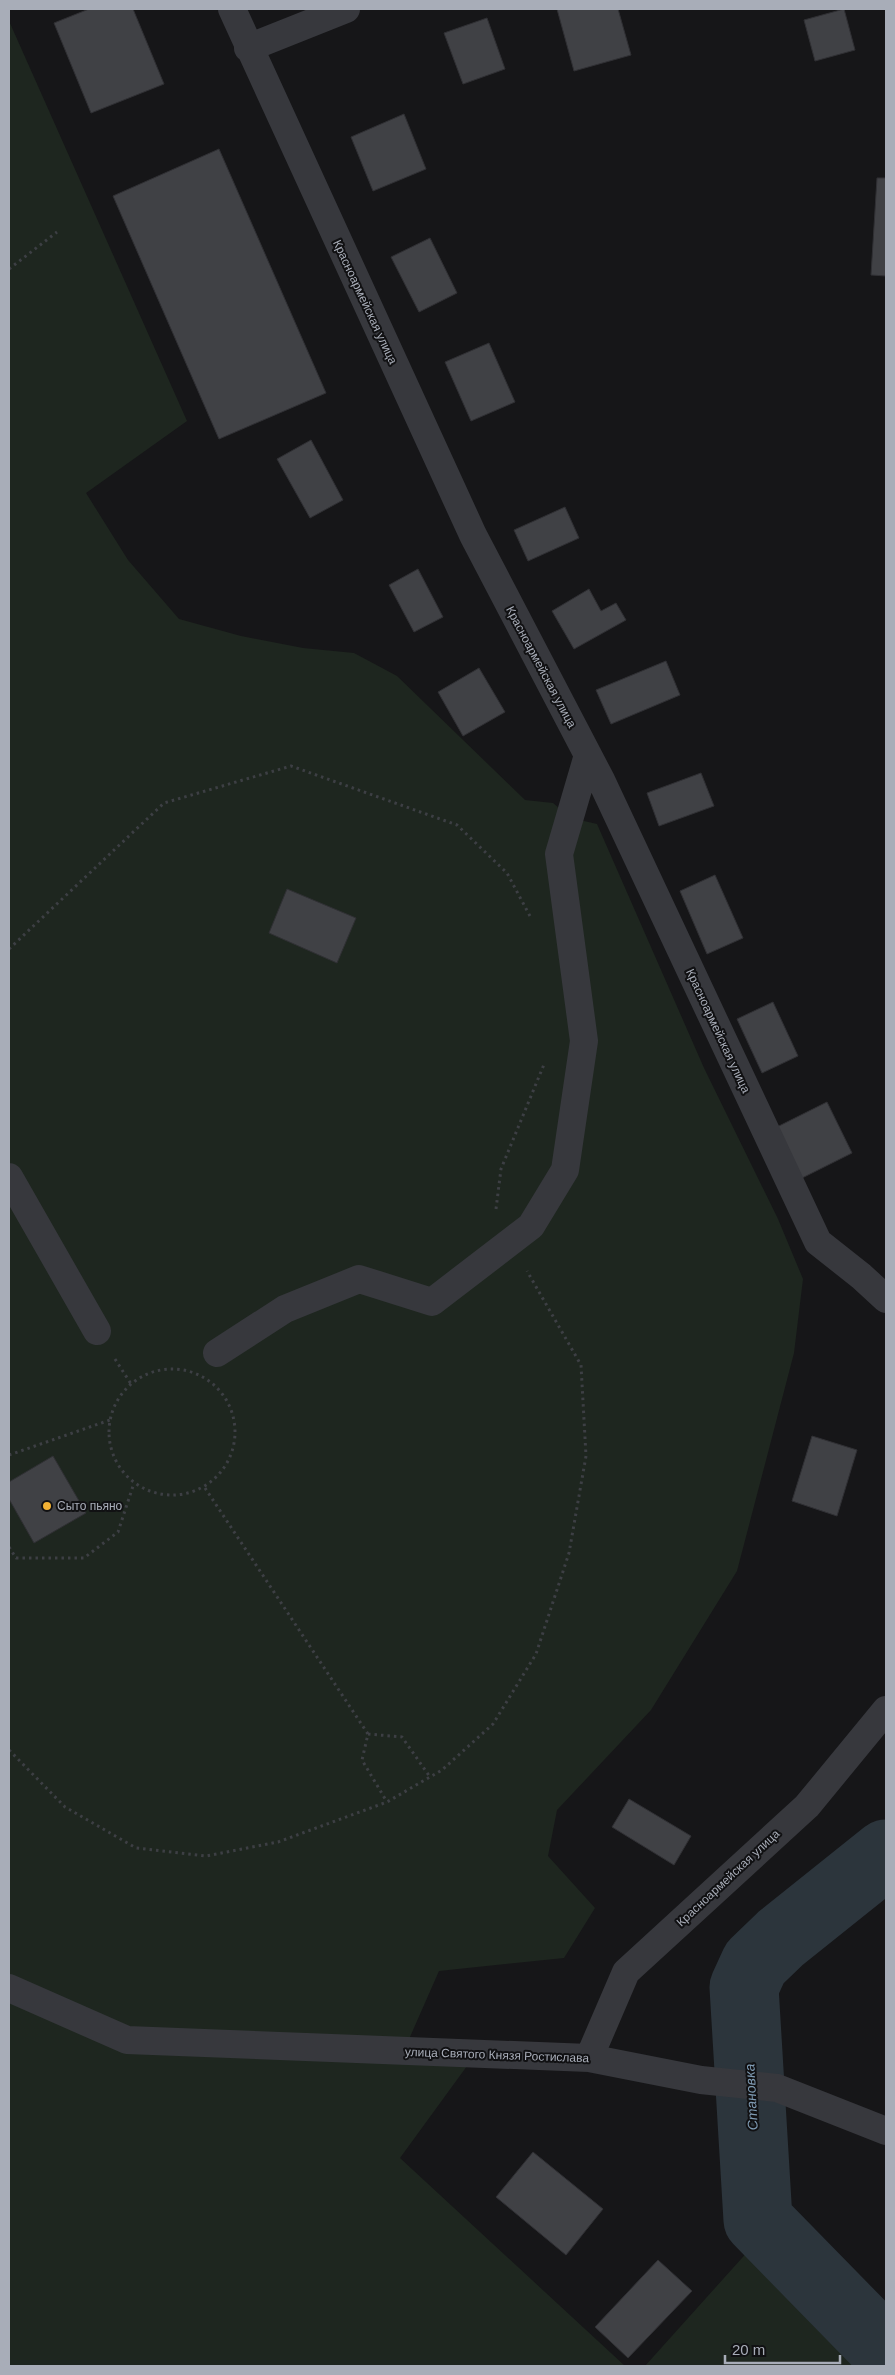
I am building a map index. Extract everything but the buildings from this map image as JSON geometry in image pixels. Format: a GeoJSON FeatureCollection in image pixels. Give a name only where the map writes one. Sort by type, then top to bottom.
{"type":"FeatureCollection","features":[{"type":"Feature","properties":{"kind":"street","name":"Красноармейская улица"},"geometry":{"type":"LineString","coordinates":[[232,9],[248,48],[472,535],[588,755],[818,1242],[861,1276],[886,1299]]}},
{"type":"Feature","properties":{"kind":"street"},"geometry":{"type":"LineString","coordinates":[[248,48],[346,9]]}},
{"type":"Feature","properties":{"kind":"street"},"geometry":{"type":"LineString","coordinates":[[217,1352],[285,1309],[359,1278],[432,1302],[531,1226],[565,1170],[584,1041],[559,854],[588,755]]}},
{"type":"Feature","properties":{"kind":"street"},"geometry":{"type":"LineString","coordinates":[[9,1178],[97,1331]]}},
{"type":"Feature","properties":{"kind":"street","name":"Красноармейская улица"},"geometry":{"type":"LineString","coordinates":[[589,2058],[626,1972],[807,1806],[886,1710]]}},
{"type":"Feature","properties":{"kind":"street","name":"улица Святого Князя Ростислава"},"geometry":{"type":"LineString","coordinates":[[9,1988],[127,2040],[589,2058],[701,2080],[777,2088],[886,2131]]}},
{"type":"Feature","properties":{"kind":"path"},"geometry":{"type":"LineString","coordinates":[[9,269],[58,232]]}},
{"type":"Feature","properties":{"kind":"path"},"geometry":{"type":"LineString","coordinates":[[169,1369],[190,1371],[209,1380],[224,1395],[234,1414],[236,1435],[232,1456],[221,1474],[205,1488],[185,1495],[164,1496],[144,1490],[128,1478],[115,1461],[109,1441],[110,1420],[118,1400],[131,1384],[149,1373],[169,1369]]}},
{"type":"Feature","properties":{"kind":"path"},"geometry":{"type":"LineString","coordinates":[[9,1455],[110,1420]]}},
{"type":"Feature","properties":{"kind":"path"},"geometry":{"type":"LineString","coordinates":[[9,1547],[16,1558],[84,1558],[118,1532],[134,1482]]}},
{"type":"Feature","properties":{"kind":"path"},"geometry":{"type":"LineString","coordinates":[[205,1488],[368,1734],[362,1760],[387,1802]]}},
{"type":"Feature","properties":{"kind":"path"},"geometry":{"type":"LineString","coordinates":[[368,1734],[402,1737],[430,1777]]}},
{"type":"Feature","properties":{"kind":"shaded area"},"geometry":{"type":"Polygon","coordinates":[[[9,21],[187,421],[86,493],[128,560],[179,619],[241,636],[303,648],[354,653],[397,676],[525,800],[553,803],[571,818],[597,824],[704,1068],[778,1219],[803,1279],[794,1353],[737,1571],[651,1710],[557,1810],[548,1856],[595,1908],[564,1958],[439,1971],[406,2046],[467,2066],[400,2158],[625,2366],[9,2366],[9,21]]]}},
{"type":"Feature","properties":{"kind":"shaded area"},"geometry":{"type":"Polygon","coordinates":[[[768,2229],[886,2351],[886,2366],[645,2366],[768,2229]]]}},
{"type":"Feature","properties":{"kind":"waterway","name":"Становка"},"geometry":{"type":"LineString","coordinates":[[886,1854],[781,1938],[755,1963],[744,1987],[758,2220],[886,2351]]}},
{"type":"Feature","properties":{"kind":"place","name":"Сыто пьяно"},"geometry":{"type":"Point","coordinates":[47,1506]}}]}
